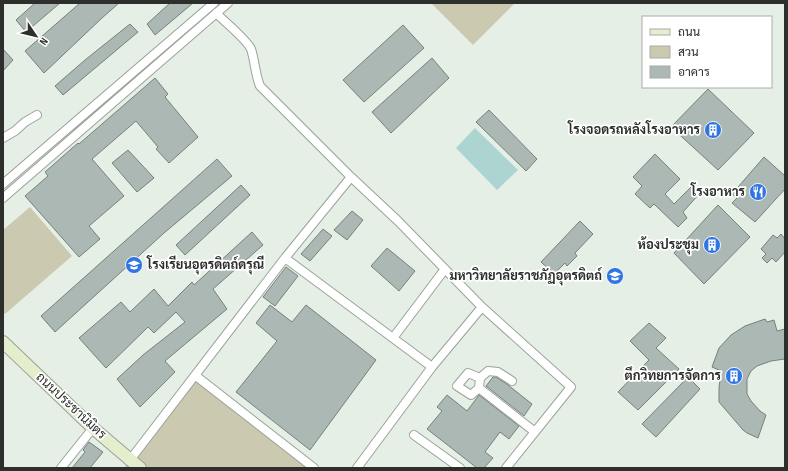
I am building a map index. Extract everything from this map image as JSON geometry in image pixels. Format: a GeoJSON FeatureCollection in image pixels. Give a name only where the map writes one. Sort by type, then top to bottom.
{"type":"FeatureCollection","features":[{"type":"Feature","properties":{"kind":"main road","name":"ถนนประชานิมิตร"},"geometry":{"type":"LineString","coordinates":[[3,342],[93,428],[140,468]]}},
{"type":"Feature","properties":{"kind":"street"},"geometry":{"type":"LineString","coordinates":[[3,184],[214,3]]}},
{"type":"Feature","properties":{"kind":"street"},"geometry":{"type":"LineString","coordinates":[[3,198],[228,3]]}},
{"type":"Feature","properties":{"kind":"street"},"geometry":{"type":"LineString","coordinates":[[216,13],[249,45],[256,77],[260,86],[351,177],[398,221],[482,307],[571,387],[506,468]]}},
{"type":"Feature","properties":{"kind":"street"},"geometry":{"type":"LineString","coordinates":[[3,138],[37,115]]}},
{"type":"Feature","properties":{"kind":"street"},"geometry":{"type":"LineString","coordinates":[[130,460],[196,376],[285,258],[351,177]]}},
{"type":"Feature","properties":{"kind":"street"},"geometry":{"type":"LineString","coordinates":[[285,258],[432,367]]}},
{"type":"Feature","properties":{"kind":"street"},"geometry":{"type":"LineString","coordinates":[[393,338],[445,269]]}},
{"type":"Feature","properties":{"kind":"street"},"geometry":{"type":"LineString","coordinates":[[357,468],[432,367],[482,307]]}},
{"type":"Feature","properties":{"kind":"street"},"geometry":{"type":"LineString","coordinates":[[480,378],[468,372],[457,386],[471,395],[478,388],[480,378],[488,370],[493,370],[512,381]]}},
{"type":"Feature","properties":{"kind":"street"},"geometry":{"type":"LineString","coordinates":[[196,376],[314,468]]}},
{"type":"Feature","properties":{"kind":"street"},"geometry":{"type":"LineString","coordinates":[[478,388],[535,432]]}},
{"type":"Feature","properties":{"kind":"street"},"geometry":{"type":"LineString","coordinates":[[61,468],[93,428]]}},
{"type":"Feature","properties":{"kind":"street"},"geometry":{"type":"LineString","coordinates":[[414,435],[460,468]]}},
{"type":"Feature","properties":{"kind":"green space"},"geometry":{"type":"Polygon","coordinates":[[[431,3],[515,3],[473,45],[431,3]]]}},
{"type":"Feature","properties":{"kind":"green space"},"geometry":{"type":"Polygon","coordinates":[[[30,207],[72,256],[5,314],[3,311],[3,230],[30,207]]]}},
{"type":"Feature","properties":{"kind":"green space"},"geometry":{"type":"Polygon","coordinates":[[[196,376],[314,468],[124,468],[196,376]]]}},
{"type":"Feature","properties":{"kind":"water"},"geometry":{"type":"Polygon","coordinates":[[[475,128],[518,170],[497,190],[456,148],[475,128]]]}},
{"type":"Feature","properties":{"kind":"building"},"geometry":{"type":"Polygon","coordinates":[[[35,3],[60,3],[26,32],[16,20],[35,3]]]}},
{"type":"Feature","properties":{"kind":"building"},"geometry":{"type":"Polygon","coordinates":[[[80,3],[119,3],[44,73],[25,51],[80,3]]]}},
{"type":"Feature","properties":{"kind":"building"},"geometry":{"type":"Polygon","coordinates":[[[170,3],[193,3],[155,35],[147,24],[170,3]]]}},
{"type":"Feature","properties":{"kind":"building"},"geometry":{"type":"Polygon","coordinates":[[[130,24],[138,32],[63,95],[55,86],[130,24]]]}},
{"type":"Feature","properties":{"kind":"building"},"geometry":{"type":"Polygon","coordinates":[[[403,25],[424,48],[364,102],[343,80],[403,25]]]}},
{"type":"Feature","properties":{"kind":"building"},"geometry":{"type":"Polygon","coordinates":[[[3,49],[13,60],[3,71],[3,49]]]}},
{"type":"Feature","properties":{"kind":"building"},"geometry":{"type":"Polygon","coordinates":[[[432,58],[449,78],[391,133],[372,112],[432,58]]]}},
{"type":"Feature","properties":{"kind":"building"},"geometry":{"type":"Polygon","coordinates":[[[155,78],[168,94],[165,97],[198,137],[169,163],[156,149],[158,147],[136,121],[92,159],[124,196],[89,226],[100,239],[79,257],[25,196],[48,176],[45,172],[155,78]]]}},
{"type":"Feature","properties":{"kind":"building","name":"โรงจอดรถหลังโรงอาหาร"},"geometry":{"type":"Polygon","coordinates":[[[708,89],[754,133],[718,170],[671,127],[708,89]]]}},
{"type":"Feature","properties":{"kind":"building"},"geometry":{"type":"Polygon","coordinates":[[[489,110],[537,159],[526,171],[476,122],[489,110]]]}},
{"type":"Feature","properties":{"kind":"building"},"geometry":{"type":"Polygon","coordinates":[[[128,150],[154,178],[137,192],[112,163],[128,150]]]}},
{"type":"Feature","properties":{"kind":"building"},"geometry":{"type":"Polygon","coordinates":[[[655,154],[680,179],[665,194],[674,204],[693,185],[700,193],[683,212],[687,218],[678,227],[654,204],[650,208],[635,194],[642,186],[633,177],[655,154]]]}},
{"type":"Feature","properties":{"kind":"building","name":"โรงอาหาร"},"geometry":{"type":"Polygon","coordinates":[[[764,157],[785,176],[785,189],[755,222],[732,203],[737,198],[732,194],[764,157]]]}},
{"type":"Feature","properties":{"kind":"building"},"geometry":{"type":"Polygon","coordinates":[[[217,159],[232,176],[164,233],[55,332],[41,316],[217,159]]]}},
{"type":"Feature","properties":{"kind":"building"},"geometry":{"type":"Polygon","coordinates":[[[241,185],[250,195],[185,255],[176,245],[241,185]]]}},
{"type":"Feature","properties":{"kind":"building","name":"ห้องประชุม"},"geometry":{"type":"Polygon","coordinates":[[[718,205],[750,237],[704,284],[674,253],[718,205]]]}},
{"type":"Feature","properties":{"kind":"building"},"geometry":{"type":"Polygon","coordinates":[[[352,211],[363,220],[347,240],[334,230],[352,211]]]}},
{"type":"Feature","properties":{"kind":"building"},"geometry":{"type":"Polygon","coordinates":[[[580,221],[593,234],[575,253],[577,256],[567,266],[565,263],[554,274],[541,262],[580,221]]]}},
{"type":"Feature","properties":{"kind":"building"},"geometry":{"type":"Polygon","coordinates":[[[323,229],[332,236],[310,261],[301,254],[323,229]]]}},
{"type":"Feature","properties":{"kind":"building"},"geometry":{"type":"Polygon","coordinates":[[[252,232],[263,245],[213,289],[227,309],[165,361],[175,372],[140,407],[117,379],[143,355],[185,322],[176,312],[154,333],[148,327],[106,368],[79,338],[121,302],[130,312],[154,289],[168,306],[192,282],[194,285],[252,232]]]}},
{"type":"Feature","properties":{"kind":"building"},"geometry":{"type":"Polygon","coordinates":[[[781,234],[785,239],[785,252],[776,262],[772,258],[767,263],[762,258],[766,254],[761,249],[773,235],[777,238],[781,234]]]}},
{"type":"Feature","properties":{"kind":"building"},"geometry":{"type":"Polygon","coordinates":[[[387,248],[415,271],[399,291],[371,266],[387,248]]]}},
{"type":"Feature","properties":{"kind":"building"},"geometry":{"type":"Polygon","coordinates":[[[286,267],[298,276],[275,306],[263,297],[286,267]]]}},
{"type":"Feature","properties":{"kind":"building"},"geometry":{"type":"Polygon","coordinates":[[[270,305],[292,322],[306,305],[376,360],[310,450],[236,392],[277,341],[256,323],[270,305]]]}},
{"type":"Feature","properties":{"kind":"building","name":"ตึกวิทยการจัดการ"},"geometry":{"type":"Polygon","coordinates":[[[765,319],[767,322],[774,320],[777,331],[785,329],[785,359],[771,361],[757,366],[751,371],[747,379],[747,394],[760,411],[766,415],[758,438],[743,430],[719,402],[721,371],[712,367],[719,348],[731,335],[745,326],[765,319]]]}},
{"type":"Feature","properties":{"kind":"building"},"geometry":{"type":"Polygon","coordinates":[[[649,323],[666,338],[656,348],[679,369],[638,410],[618,392],[649,360],[630,341],[649,323]]]}},
{"type":"Feature","properties":{"kind":"building"},"geometry":{"type":"Polygon","coordinates":[[[493,377],[496,377],[508,385],[532,404],[524,416],[486,386],[493,377]]]}},
{"type":"Feature","properties":{"kind":"building"},"geometry":{"type":"Polygon","coordinates":[[[688,377],[700,389],[656,437],[642,424],[688,377]]]}},
{"type":"Feature","properties":{"kind":"building"},"geometry":{"type":"Polygon","coordinates":[[[447,395],[467,411],[479,395],[519,426],[509,439],[500,432],[485,452],[493,458],[484,468],[477,468],[427,429],[442,411],[437,407],[447,395]]]}},
{"type":"Feature","properties":{"kind":"building"},"geometry":{"type":"Polygon","coordinates":[[[89,442],[103,452],[90,468],[72,468],[85,452],[83,450],[89,442]]]}},
{"type":"Feature","properties":{"kind":"place","name":"โรงจอดรถหลังโรงอาหาร"},"geometry":{"type":"Point","coordinates":[713,130]}},
{"type":"Feature","properties":{"kind":"place","name":"โรงอาหาร"},"geometry":{"type":"Point","coordinates":[758,192]}},
{"type":"Feature","properties":{"kind":"place","name":"ห้องประชุม"},"geometry":{"type":"Point","coordinates":[712,245]}},
{"type":"Feature","properties":{"kind":"place","name":"โรงเรียนอุตรดิตถ์ดรุณี"},"geometry":{"type":"Point","coordinates":[134,265]}},
{"type":"Feature","properties":{"kind":"place","name":"มหาวิทยาลัยราชภัฏอุตรดิตถ์"},"geometry":{"type":"Point","coordinates":[615,276]}},
{"type":"Feature","properties":{"kind":"place","name":"ตึกวิทยการจัดการ"},"geometry":{"type":"Point","coordinates":[734,376]}}]}
